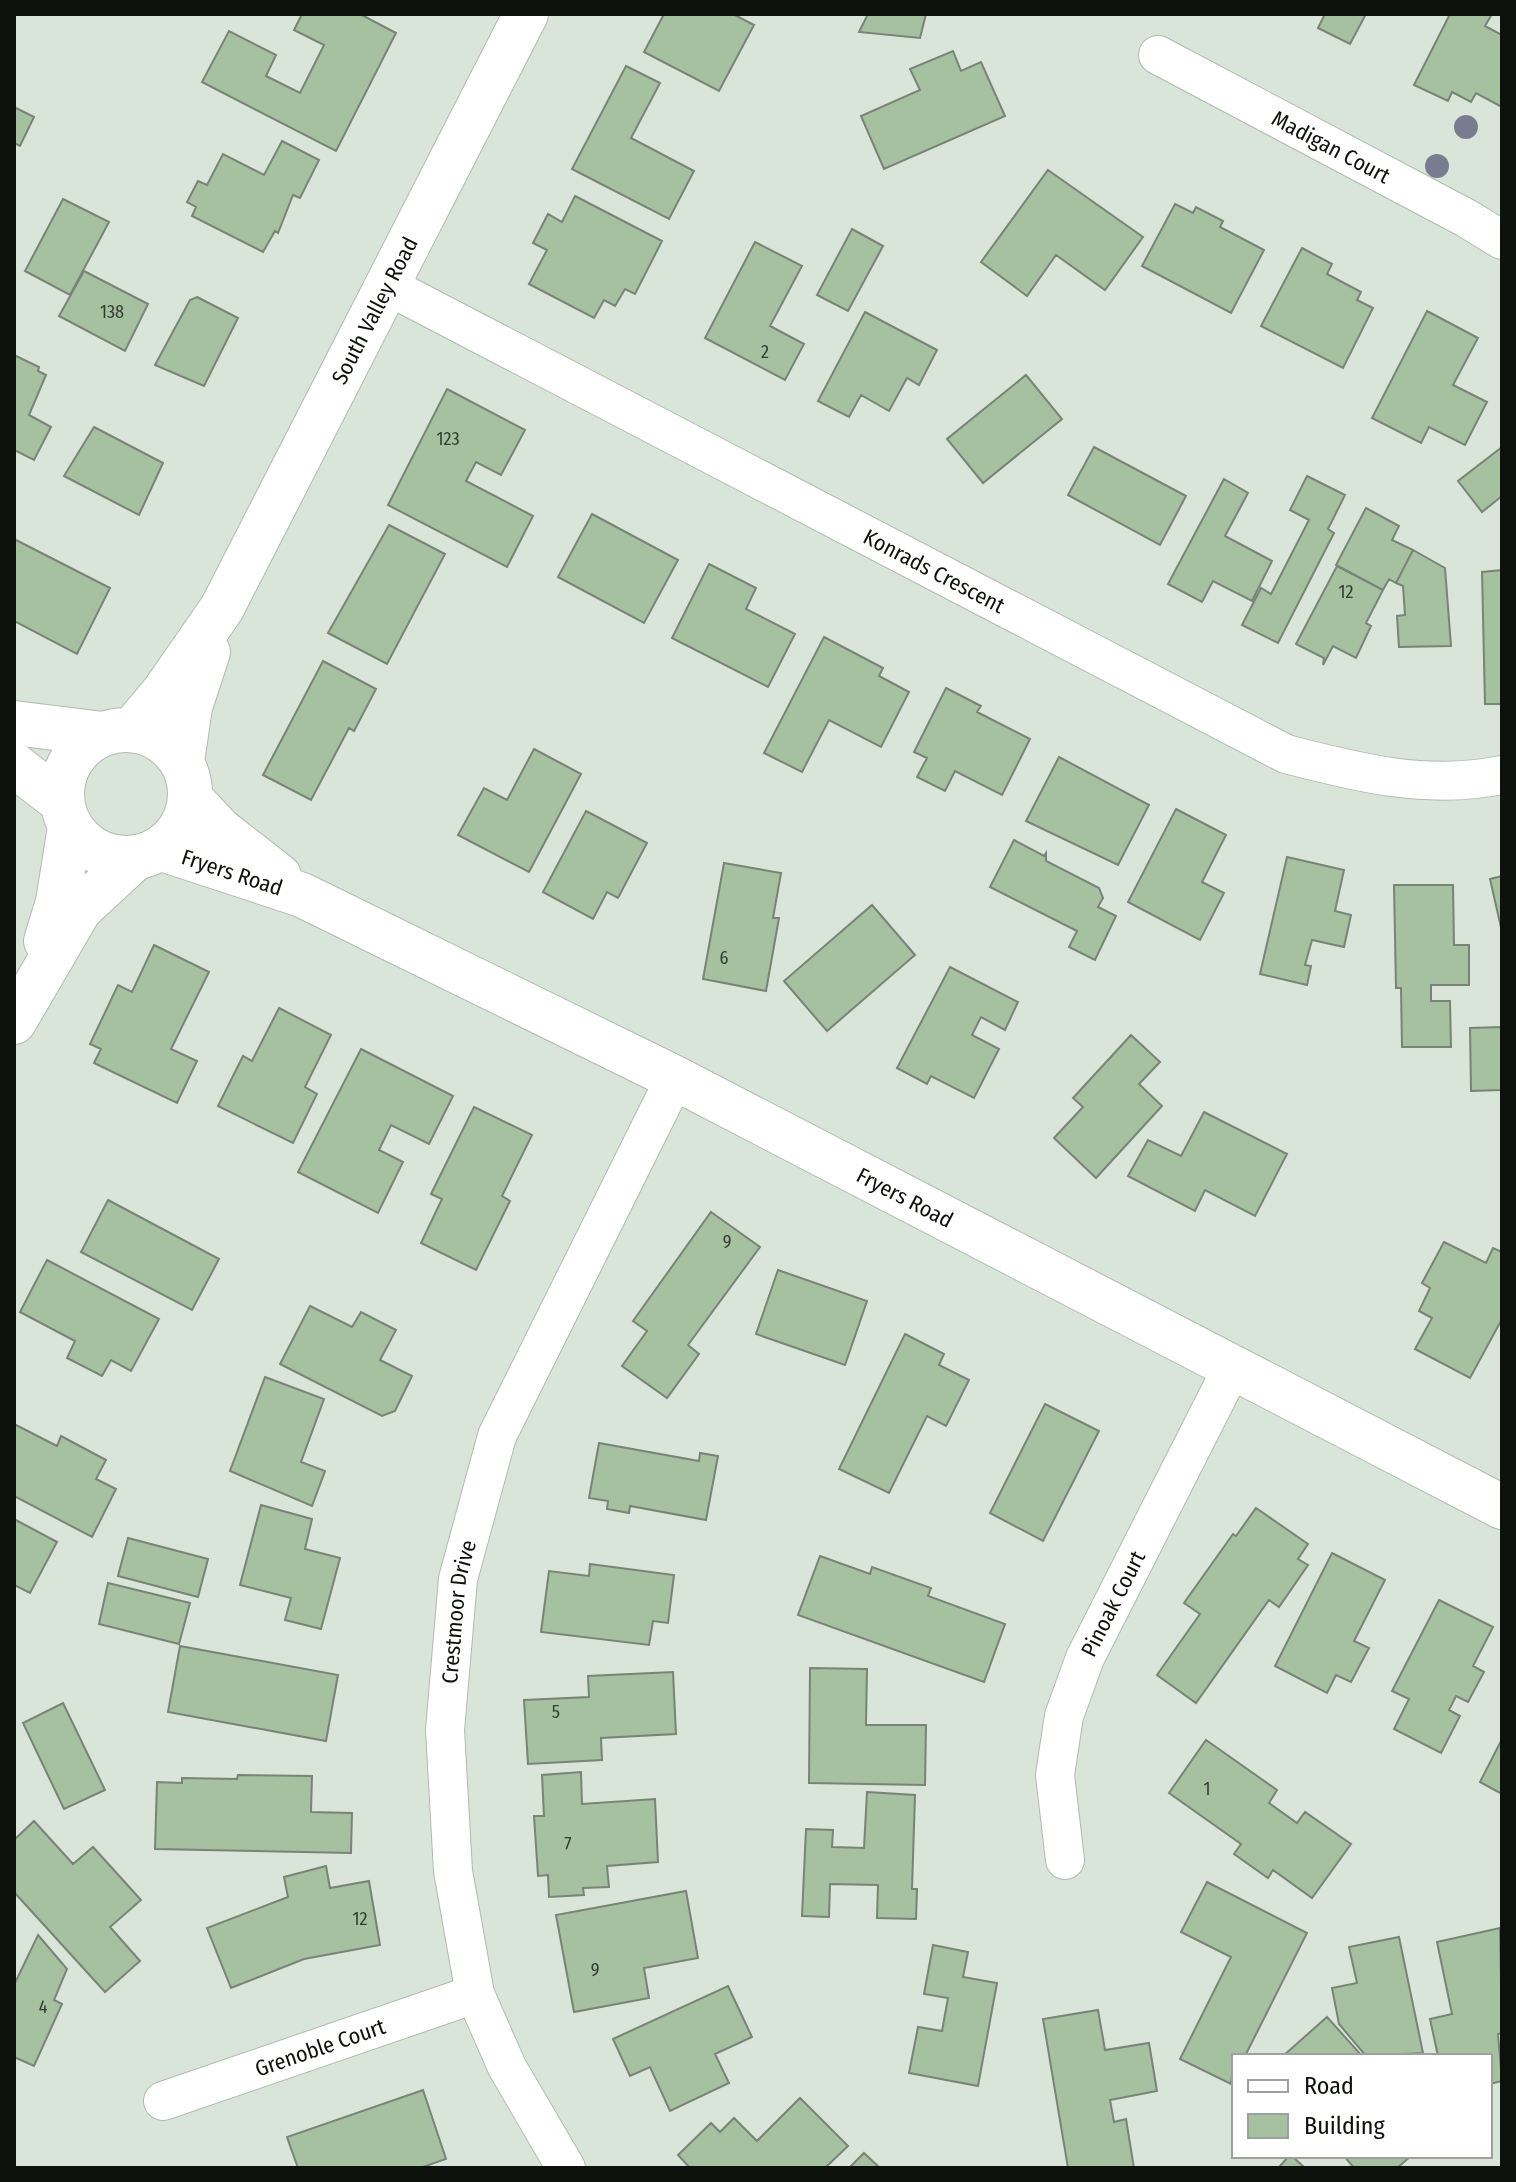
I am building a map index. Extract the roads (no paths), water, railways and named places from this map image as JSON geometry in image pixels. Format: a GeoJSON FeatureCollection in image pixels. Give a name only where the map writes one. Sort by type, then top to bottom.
{"type":"FeatureCollection","features":[{"type":"Feature","properties":{"kind":"street","name":"South Valley Road"},"geometry":{"type":"LineString","coordinates":[[187,780],[190,707],[222,608],[526,14]]}},
{"type":"Feature","properties":{"kind":"street","name":"Madigan Court"},"geometry":{"type":"LineString","coordinates":[[1158,55],[1502,240]]}},
{"type":"Feature","properties":{"kind":"street","name":"Konrads Crescent"},"geometry":{"type":"LineString","coordinates":[[388,286],[1286,754],[1374,777],[1462,783],[1502,775]]}},
{"type":"Feature","properties":{"kind":"street","name":"South Valley Road"},"geometry":{"type":"LineString","coordinates":[[117,732],[222,608]]}},
{"type":"Feature","properties":{"kind":"street"},"geometry":{"type":"LineString","coordinates":[[14,723],[151,735],[169,746],[187,780],[182,827],[80,909],[22,1005]]}},
{"type":"Feature","properties":{"kind":"street"},"geometry":{"type":"LineString","coordinates":[[22,1005],[58,902],[66,814],[63,781],[71,761],[84,745],[117,732]]}},
{"type":"Feature","properties":{"kind":"street"},"geometry":{"type":"LineString","coordinates":[[14,765],[66,814],[97,852],[148,854]]}},
{"type":"Feature","properties":{"kind":"street","name":"Fryers Road"},"geometry":{"type":"LineString","coordinates":[[187,780],[220,830],[302,895]]}},
{"type":"Feature","properties":{"kind":"street","name":"Fryers Road"},"geometry":{"type":"LineString","coordinates":[[148,854],[302,895],[675,1078],[1502,1507]]}},
{"type":"Feature","properties":{"kind":"street","name":"Crestmoor Drive"},"geometry":{"type":"LineString","coordinates":[[566,2168],[507,2067],[475,1994],[453,1871],[445,1730],[458,1579],[497,1436],[675,1078]]}},
{"type":"Feature","properties":{"kind":"street","name":"Pinoak Court"},"geometry":{"type":"LineString","coordinates":[[1065,1860],[1055,1775],[1064,1716],[1085,1658],[1233,1366]]}},
{"type":"Feature","properties":{"kind":"street","name":"Grenoble Court"},"geometry":{"type":"LineString","coordinates":[[163,2101],[475,1994]]}}]}
